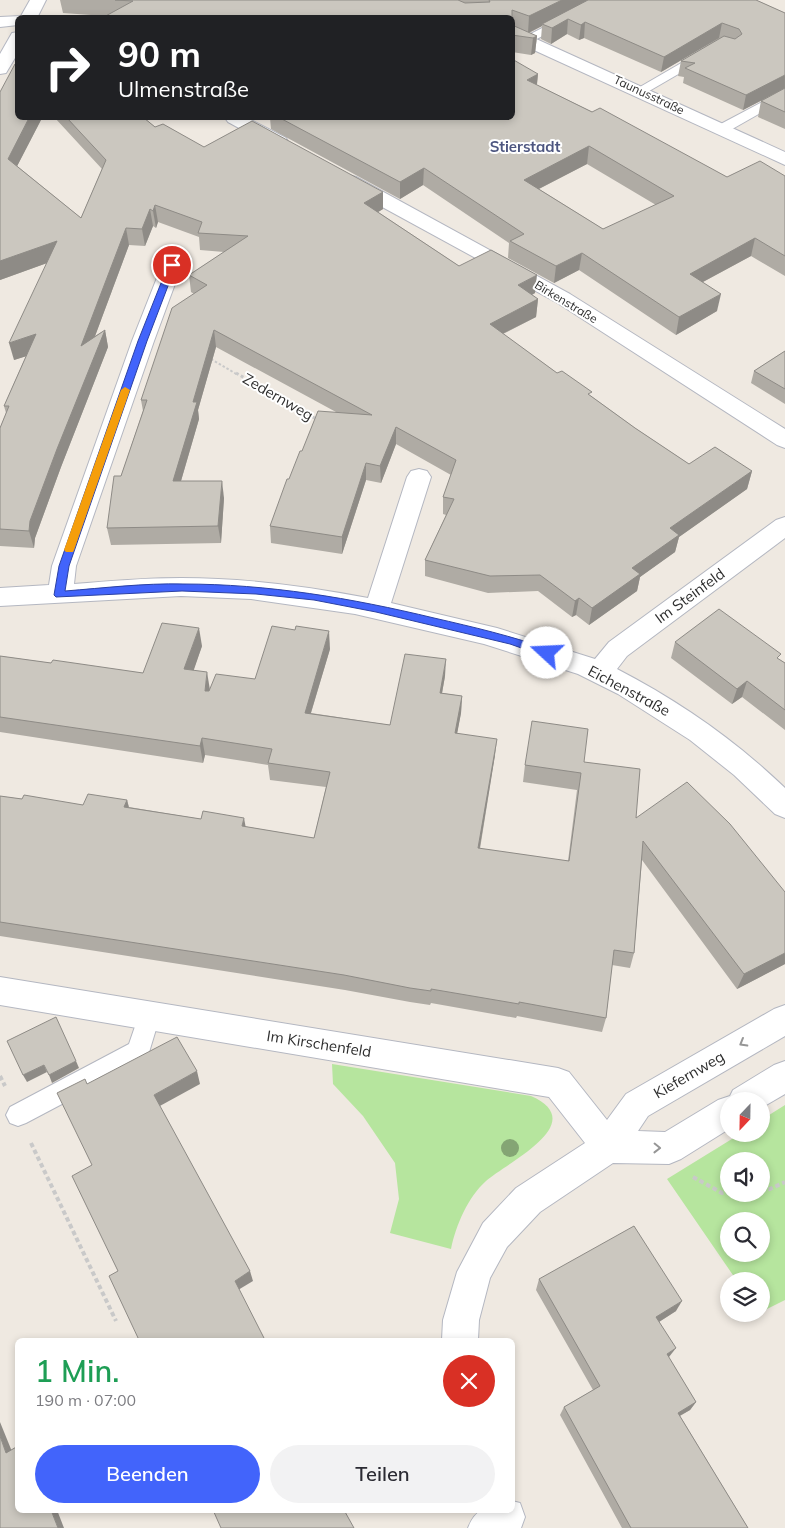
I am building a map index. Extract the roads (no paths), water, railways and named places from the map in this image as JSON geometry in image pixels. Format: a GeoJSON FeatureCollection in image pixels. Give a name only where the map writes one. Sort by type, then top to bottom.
{"type":"FeatureCollection","features":[{"type":"Feature","properties":{"kind":"street"},"geometry":{"type":"LineString","coordinates":[[30,15],[38,0]]}},
{"type":"Feature","properties":{"kind":"street"},"geometry":{"type":"LineString","coordinates":[[0,22],[15,20]]}},
{"type":"Feature","properties":{"kind":"street","name":"Taunusstraße"},"geometry":{"type":"LineString","coordinates":[[520,36],[785,159]]}},
{"type":"Feature","properties":{"kind":"street"},"geometry":{"type":"LineString","coordinates":[[0,69],[15,42]]}},
{"type":"Feature","properties":{"kind":"street"},"geometry":{"type":"LineString","coordinates":[[238,120],[296,152]]}},
{"type":"Feature","properties":{"kind":"street","name":"Birkenstraße"},"geometry":{"type":"LineString","coordinates":[[331,171],[563,298],[785,440]]}},
{"type":"Feature","properties":{"kind":"street"},"geometry":{"type":"LineString","coordinates":[[60,595],[64,566],[143,341],[172,265]]}},
{"type":"Feature","properties":{"kind":"street"},"geometry":{"type":"LineString","coordinates":[[376,608],[419,477]]}},
{"type":"Feature","properties":{"kind":"street","name":"Im Steinfeld"},"geometry":{"type":"LineString","coordinates":[[600,672],[618,648],[785,526]]}},
{"type":"Feature","properties":{"kind":"street","name":"Eichenstraße"},"geometry":{"type":"LineString","coordinates":[[0,598],[182,587],[256,590],[314,596],[376,608],[512,640],[600,672],[662,706],[712,741],[760,780],[785,806]]}},
{"type":"Feature","properties":{"kind":"street","name":"Im Kirschenfeld"},"geometry":{"type":"LineString","coordinates":[[0,991],[558,1083],[608,1147]]}},
{"type":"Feature","properties":{"kind":"street","name":"Kiefernweg"},"geometry":{"type":"LineString","coordinates":[[460,1338],[461,1320],[474,1272],[495,1235],[528,1200],[608,1147],[637,1105],[785,1019]]}},
{"type":"Feature","properties":{"kind":"street"},"geometry":{"type":"LineString","coordinates":[[759,1092],[785,1076]]}},
{"type":"Feature","properties":{"kind":"street"},"geometry":{"type":"LineString","coordinates":[[608,1147],[669,1148],[720,1117]]}},
{"type":"Feature","properties":{"kind":"lane"},"geometry":{"type":"LineString","coordinates":[[520,36],[605,0]]}},
{"type":"Feature","properties":{"kind":"lane"},"geometry":{"type":"LineString","coordinates":[[639,91],[712,49]]}},
{"type":"Feature","properties":{"kind":"lane"},"geometry":{"type":"LineString","coordinates":[[722,129],[785,94]]}},
{"type":"Feature","properties":{"kind":"lane"},"geometry":{"type":"LineString","coordinates":[[18,1115],[139,1051],[149,1016]]}},
{"type":"Feature","properties":{"kind":"district","name":"Stierstadt"},"geometry":{"type":"Point","coordinates":[525,147]}}]}
